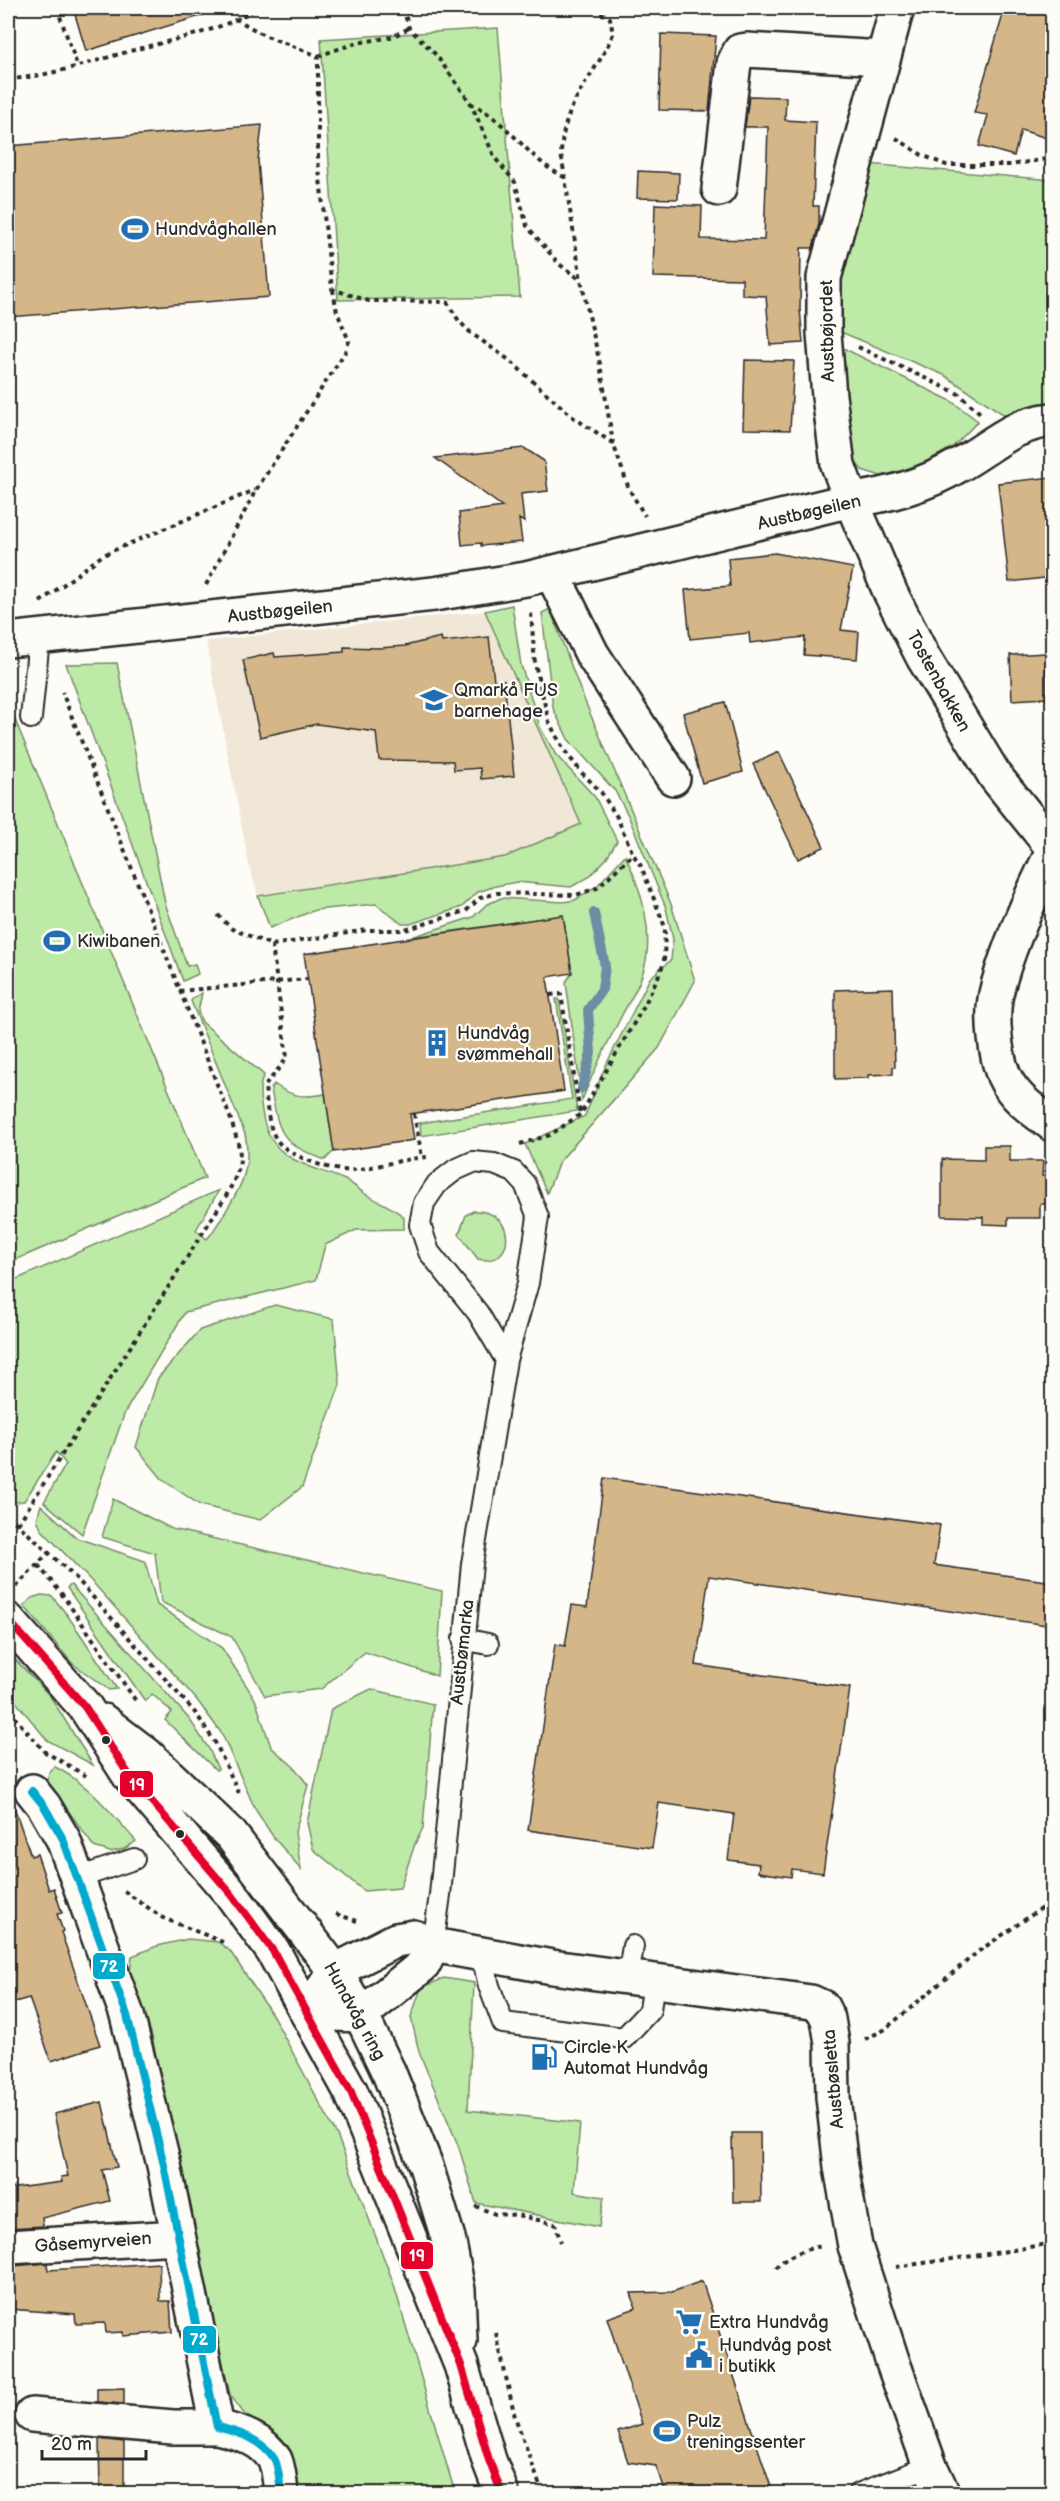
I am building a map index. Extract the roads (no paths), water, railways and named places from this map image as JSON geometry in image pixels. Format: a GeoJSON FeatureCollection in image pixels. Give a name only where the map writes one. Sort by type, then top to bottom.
{"type":"FeatureCollection","features":[{"type":"Feature","properties":{"kind":"street","name":"Austbøjordet"},"geometry":{"type":"LineString","coordinates":[[851,500],[838,465],[829,396],[824,278],[897,8]]}},
{"type":"Feature","properties":{"kind":"street"},"geometry":{"type":"LineString","coordinates":[[719,189],[734,63],[740,51],[757,50],[883,58]]}},
{"type":"Feature","properties":{"kind":"street","name":"Austbøgeilen"},"geometry":{"type":"LineString","coordinates":[[27,629],[92,630],[207,619],[434,594],[539,576],[851,500],[872,498],[914,485],[957,467],[1004,435],[1031,422],[1053,420]]}},
{"type":"Feature","properties":{"kind":"street","name":"Tostenbakken"},"geometry":{"type":"LineString","coordinates":[[851,500],[891,594],[922,657],[995,776],[1053,847]]}},
{"type":"Feature","properties":{"kind":"street"},"geometry":{"type":"LineString","coordinates":[[539,576],[673,778]]}},
{"type":"Feature","properties":{"kind":"street"},"geometry":{"type":"LineString","coordinates":[[1053,853],[1034,888],[996,995],[994,1012],[995,1035],[1004,1076],[1025,1105],[1053,1124]]}},
{"type":"Feature","properties":{"kind":"street","name":"Hundvåg ring"},"geometry":{"type":"LineString","coordinates":[[9,1606],[85,1707],[129,1775],[232,1895],[273,1951],[351,2092],[461,2365],[489,2460],[502,2493]]}},
{"type":"Feature","properties":{"kind":"street","name":"Hundvåg ring"},"geometry":{"type":"LineString","coordinates":[[85,1707],[146,1754],[231,1835],[335,1971],[361,2015],[389,2073],[426,2166],[448,2238],[458,2290],[461,2365]]}},
{"type":"Feature","properties":{"kind":"street","name":"Gåsemyrveien"},"geometry":{"type":"LineString","coordinates":[[32,1791],[44,1806],[63,1839],[90,1874],[164,2165],[217,2427]]}},
{"type":"Feature","properties":{"kind":"street","name":"Austbøsletta"},"geometry":{"type":"LineString","coordinates":[[335,1971],[396,1941],[414,1937],[433,1946],[482,1955],[810,2002],[822,2007],[828,2019],[832,2043],[833,2097],[842,2167],[858,2253],[892,2360],[936,2480]]}},
{"type":"Feature","properties":{"kind":"street"},"geometry":{"type":"LineString","coordinates":[[307,2013],[361,2015],[423,1965],[433,1946]]}},
{"type":"Feature","properties":{"kind":"street"},"geometry":{"type":"LineString","coordinates":[[307,2013],[335,1971]]}},
{"type":"Feature","properties":{"kind":"street","name":"Gåsemyrveien"},"geometry":{"type":"LineString","coordinates":[[8,2247],[178,2237]]}},
{"type":"Feature","properties":{"kind":"street"},"geometry":{"type":"LineString","coordinates":[[32,2415],[173,2427],[217,2427],[239,2432],[267,2450],[276,2462],[281,2493]]}},
{"type":"Feature","properties":{"kind":"lane"},"geometry":{"type":"LineString","coordinates":[[27,629],[30,718]]}},
{"type":"Feature","properties":{"kind":"lane","name":"Austbømarka"},"geometry":{"type":"LineString","coordinates":[[433,1946],[440,1895],[463,1639],[480,1509],[506,1360],[528,1283],[538,1217],[525,1184],[514,1172],[494,1164],[473,1162],[455,1170],[437,1184],[424,1203],[420,1225],[429,1252],[478,1313],[506,1360]]}},
{"type":"Feature","properties":{"kind":"lane"},"geometry":{"type":"LineString","coordinates":[[463,1639],[488,1644]]}},
{"type":"Feature","properties":{"kind":"lane"},"geometry":{"type":"LineString","coordinates":[[90,1874],[134,1859]]}},
{"type":"Feature","properties":{"kind":"lane"},"geometry":{"type":"LineString","coordinates":[[482,1955],[489,1986],[503,2023],[624,2038],[650,2010],[633,1946]]}},
{"type":"Feature","properties":{"kind":"lane"},"geometry":{"type":"LineString","coordinates":[[858,2493],[936,2480]]}},
{"type":"Feature","properties":{"kind":"waterway"},"geometry":{"type":"LineString","coordinates":[[582,1088],[591,1053],[588,1010],[602,989],[605,966],[594,913]]}},
{"type":"Feature","properties":{"kind":"place","name":"Hundvåghallen"},"geometry":{"type":"Point","coordinates":[135,229]}},
{"type":"Feature","properties":{"kind":"place","name":"Qmarkå FUS barnehage"},"geometry":{"type":"Point","coordinates":[434,700]}},
{"type":"Feature","properties":{"kind":"place","name":"Kiwibanen"},"geometry":{"type":"Point","coordinates":[57,941]}},
{"type":"Feature","properties":{"kind":"place","name":"Hundvåg svømmehall"},"geometry":{"type":"Point","coordinates":[437,1043]}},
{"type":"Feature","properties":{"kind":"place","name":"Circle K Automat Hundvåg"},"geometry":{"type":"Point","coordinates":[544,2057]}},
{"type":"Feature","properties":{"kind":"place","name":"Extra Hundvåg"},"geometry":{"type":"Point","coordinates":[689,2322]}},
{"type":"Feature","properties":{"kind":"place","name":"Hundvåg post i butikk"},"geometry":{"type":"Point","coordinates":[699,2355]}},
{"type":"Feature","properties":{"kind":"place","name":"Pulz treningssenter"},"geometry":{"type":"Point","coordinates":[667,2431]}}]}
